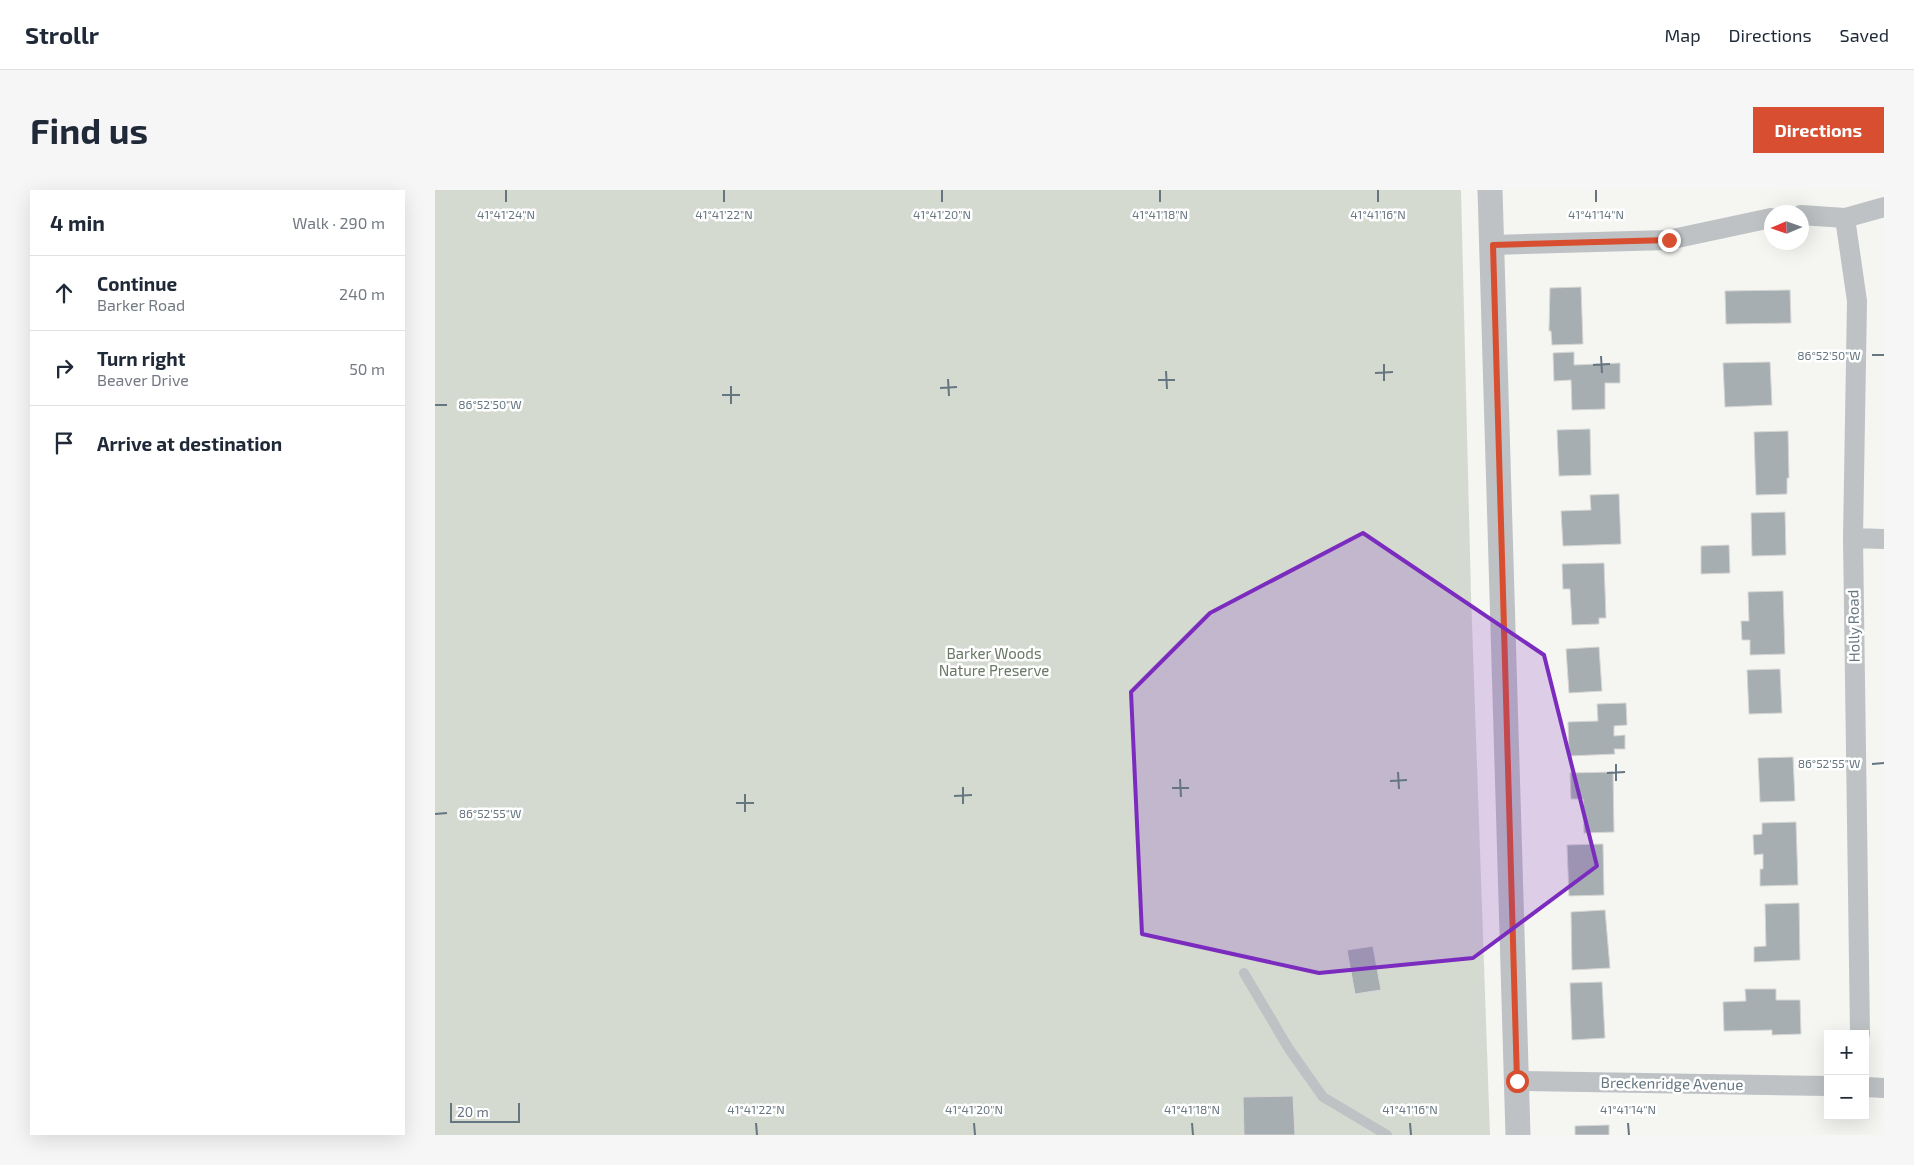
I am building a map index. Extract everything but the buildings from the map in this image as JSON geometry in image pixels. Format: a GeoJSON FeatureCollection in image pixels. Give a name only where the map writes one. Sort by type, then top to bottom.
{"type":"FeatureCollection","features":[{"type":"Feature","properties":{"kind":"street"},"geometry":{"type":"LineString","coordinates":[[1490,190],[1518,1135]]}},
{"type":"Feature","properties":{"kind":"street"},"geometry":{"type":"LineString","coordinates":[[1809,216],[1845,218],[1884,206]]}},
{"type":"Feature","properties":{"kind":"street","name":"Holly Road"},"geometry":{"type":"LineString","coordinates":[[1845,218],[1857,302],[1853,538],[1860,1030]]}},
{"type":"Feature","properties":{"kind":"street"},"geometry":{"type":"LineString","coordinates":[[1493,245],[1669,240],[1764,220]]}},
{"type":"Feature","properties":{"kind":"street"},"geometry":{"type":"LineString","coordinates":[[1853,538],[1884,539]]}},
{"type":"Feature","properties":{"kind":"street","name":"Breckenridge Avenue"},"geometry":{"type":"LineString","coordinates":[[1517,1081],[1824,1086]]}},
{"type":"Feature","properties":{"kind":"street"},"geometry":{"type":"LineString","coordinates":[[1869,1087],[1884,1088]]}},
{"type":"Feature","properties":{"kind":"lane"},"geometry":{"type":"LineString","coordinates":[[1245,973],[1289,1049],[1323,1096],[1387,1135]]}},
{"type":"Feature","properties":{"kind":"highlighted area"},"geometry":{"type":"Polygon","coordinates":[[[1363,533],[1544,655],[1597,866],[1473,958],[1319,973],[1142,934],[1131,692],[1210,613],[1363,533]]]}},
{"type":"Feature","properties":{"kind":"green space","name":"Barker Woods Nature Preserve"},"geometry":{"type":"Polygon","coordinates":[[[435,190],[1461,190],[1471,595],[1490,1135],[435,1135],[435,190]]]}},
{"type":"Feature","properties":{"kind":"route"},"geometry":{"type":"LineString","coordinates":[[1517,1081],[1493,245],[1669,240]]}}]}
